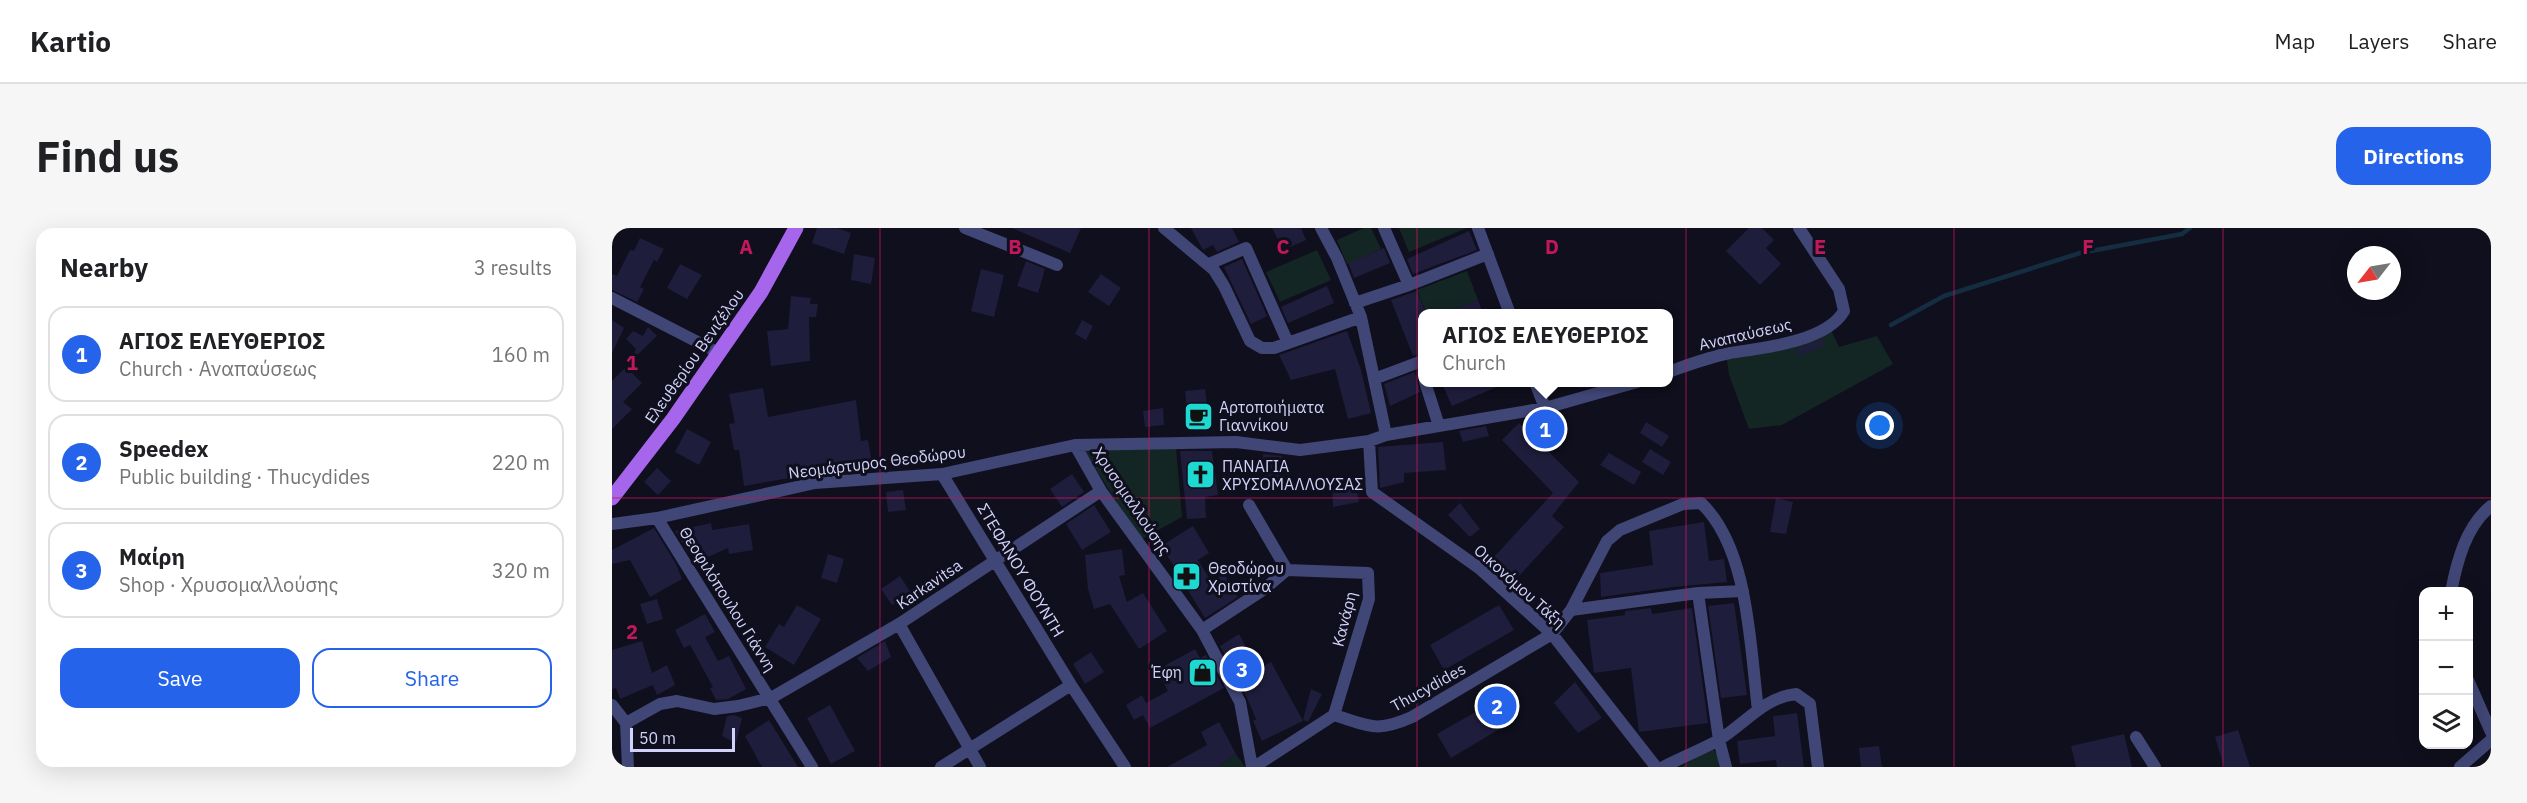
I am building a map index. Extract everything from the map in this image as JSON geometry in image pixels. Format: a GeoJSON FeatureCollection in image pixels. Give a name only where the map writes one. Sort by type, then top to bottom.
{"type":"FeatureCollection","features":[{"type":"Feature","properties":{"kind":"main road","name":"Ελευθερίου Βενιζέλου"},"geometry":{"type":"LineString","coordinates":[[612,498],[673,419],[761,292],[796,228]]}},
{"type":"Feature","properties":{"kind":"street"},"geometry":{"type":"LineString","coordinates":[[965,228],[1057,265]]}},
{"type":"Feature","properties":{"kind":"street"},"geometry":{"type":"LineString","coordinates":[[1170,232],[1188,228]]}},
{"type":"Feature","properties":{"kind":"street"},"geometry":{"type":"LineString","coordinates":[[1322,228],[1361,317],[1386,435]]}},
{"type":"Feature","properties":{"kind":"street"},"geometry":{"type":"LineString","coordinates":[[1384,228],[1409,285]]}},
{"type":"Feature","properties":{"kind":"street"},"geometry":{"type":"LineString","coordinates":[[1478,228],[1508,309]]}},
{"type":"Feature","properties":{"kind":"street","name":"Αναπαύσεως"},"geometry":{"type":"LineString","coordinates":[[1673,371],[1730,354],[1773,348],[1829,326],[1839,319],[1844,310],[1844,301],[1830,273],[1800,228]]}},
{"type":"Feature","properties":{"kind":"street"},"geometry":{"type":"LineString","coordinates":[[1170,232],[1209,264],[1224,286],[1250,341],[1262,348],[1274,348],[1361,317]]}},
{"type":"Feature","properties":{"kind":"street"},"geometry":{"type":"LineString","coordinates":[[1209,264],[1246,248],[1288,343]]}},
{"type":"Feature","properties":{"kind":"street"},"geometry":{"type":"LineString","coordinates":[[1355,303],[1488,254]]}},
{"type":"Feature","properties":{"kind":"street"},"geometry":{"type":"LineString","coordinates":[[612,298],[719,353]]}},
{"type":"Feature","properties":{"kind":"street"},"geometry":{"type":"LineString","coordinates":[[1374,379],[1418,362]]}},
{"type":"Feature","properties":{"kind":"street"},"geometry":{"type":"LineString","coordinates":[[1427,387],[1439,426]]}},
{"type":"Feature","properties":{"kind":"street"},"geometry":{"type":"LineString","coordinates":[[1537,387],[1545,408]]}},
{"type":"Feature","properties":{"kind":"street"},"geometry":{"type":"LineString","coordinates":[[1075,445],[1236,442],[1300,450],[1369,441],[1386,435],[1545,408],[1619,387]]}},
{"type":"Feature","properties":{"kind":"street","name":"Οικονόμου Τάξη"},"geometry":{"type":"LineString","coordinates":[[1369,441],[1372,492],[1479,568],[1552,634],[1656,767]]}},
{"type":"Feature","properties":{"kind":"street","name":"Νεομάρτυρος Θεοδώρου"},"geometry":{"type":"LineString","coordinates":[[612,524],[657,518],[815,483],[942,474],[1075,445]]}},
{"type":"Feature","properties":{"kind":"street","name":"Χρυσομαλλούσης"},"geometry":{"type":"LineString","coordinates":[[1075,445],[1101,491],[1202,630],[1240,702],[1253,767]]}},
{"type":"Feature","properties":{"kind":"street","name":"ΣΤΕΦΑΝΟΥ ΦΟΥΝΤΗ"},"geometry":{"type":"LineString","coordinates":[[942,474],[1071,685],[1125,767]]}},
{"type":"Feature","properties":{"kind":"street","name":"Karkavitsa"},"geometry":{"type":"LineString","coordinates":[[626,723],[660,704],[677,701],[714,709],[771,699],[899,624],[1101,491]]}},
{"type":"Feature","properties":{"kind":"street"},"geometry":{"type":"LineString","coordinates":[[1552,634],[1571,610],[1607,541],[1620,530],[1683,504],[1701,503],[1713,513],[1737,567],[1743,591],[1758,710]]}},
{"type":"Feature","properties":{"kind":"street"},"geometry":{"type":"LineString","coordinates":[[1202,630],[1263,590],[1287,570],[1249,506]]}},
{"type":"Feature","properties":{"kind":"street"},"geometry":{"type":"LineString","coordinates":[[2452,587],[2465,541],[2480,515],[2491,506]]}},
{"type":"Feature","properties":{"kind":"street","name":"Θεοφιλόπουλου Γιάννη"},"geometry":{"type":"LineString","coordinates":[[657,518],[812,767]]}},
{"type":"Feature","properties":{"kind":"street","name":"Κανάρη"},"geometry":{"type":"LineString","coordinates":[[1287,570],[1368,573],[1369,599],[1334,715]]}},
{"type":"Feature","properties":{"kind":"street"},"geometry":{"type":"LineString","coordinates":[[1571,610],[1698,593],[1743,591]]}},
{"type":"Feature","properties":{"kind":"street"},"geometry":{"type":"LineString","coordinates":[[1698,593],[1719,740],[1726,767]]}},
{"type":"Feature","properties":{"kind":"street"},"geometry":{"type":"LineString","coordinates":[[899,624],[980,767]]}},
{"type":"Feature","properties":{"kind":"street","name":"Thucydides"},"geometry":{"type":"LineString","coordinates":[[1334,715],[1372,727],[1391,726],[1413,717],[1552,634]]}},
{"type":"Feature","properties":{"kind":"street"},"geometry":{"type":"LineString","coordinates":[[941,767],[1071,685]]}},
{"type":"Feature","properties":{"kind":"street"},"geometry":{"type":"LineString","coordinates":[[2473,689],[2491,732]]}},
{"type":"Feature","properties":{"kind":"street"},"geometry":{"type":"LineString","coordinates":[[1663,767],[1719,740],[1758,710],[1780,697],[1796,694],[1810,704],[1818,767]]}},
{"type":"Feature","properties":{"kind":"street"},"geometry":{"type":"LineString","coordinates":[[612,705],[626,723],[628,767]]}},
{"type":"Feature","properties":{"kind":"street"},"geometry":{"type":"LineString","coordinates":[[1253,767],[1334,715]]}},
{"type":"Feature","properties":{"kind":"street"},"geometry":{"type":"LineString","coordinates":[[2136,737],[2155,767]]}},
{"type":"Feature","properties":{"kind":"street"},"geometry":{"type":"LineString","coordinates":[[2460,767],[2491,740]]}},
{"type":"Feature","properties":{"kind":"green space"},"geometry":{"type":"Polygon","coordinates":[[[1364,228],[1371,228],[1381,249],[1347,264],[1337,240],[1364,228]]]}},
{"type":"Feature","properties":{"kind":"green space"},"geometry":{"type":"Polygon","coordinates":[[[1399,228],[1467,228],[1409,252],[1399,228]]]}},
{"type":"Feature","properties":{"kind":"green space"},"geometry":{"type":"Polygon","coordinates":[[[1317,250],[1331,280],[1280,302],[1266,272],[1317,250]]]}},
{"type":"Feature","properties":{"kind":"green space"},"geometry":{"type":"Polygon","coordinates":[[[1467,271],[1478,300],[1454,309],[1424,309],[1417,290],[1467,271]]]}},
{"type":"Feature","properties":{"kind":"green space"},"geometry":{"type":"Polygon","coordinates":[[[1829,326],[1839,347],[1877,336],[1893,364],[1782,425],[1749,429],[1729,375],[1727,360],[1829,326]]]}},
{"type":"Feature","properties":{"kind":"green space"},"geometry":{"type":"Polygon","coordinates":[[[1083,448],[1176,448],[1182,517],[1140,540],[1083,448]]]}},
{"type":"Feature","properties":{"kind":"green space"},"geometry":{"type":"Polygon","coordinates":[[[1712,747],[1719,758],[1720,767],[1681,767],[1712,747]]]}},
{"type":"Feature","properties":{"kind":"green space"},"geometry":{"type":"Polygon","coordinates":[[[1236,754],[1245,767],[1217,767],[1236,754]]]}},
{"type":"Feature","properties":{"kind":"building"},"geometry":{"type":"Polygon","coordinates":[[[817,228],[837,228],[851,233],[844,254],[812,243],[817,228]]]}},
{"type":"Feature","properties":{"kind":"building"},"geometry":{"type":"Polygon","coordinates":[[[1012,228],[1081,228],[1070,253],[1012,228]]]}},
{"type":"Feature","properties":{"kind":"building"},"geometry":{"type":"Polygon","coordinates":[[[1191,228],[1232,228],[1239,242],[1217,252],[1213,245],[1203,250],[1191,228]]]}},
{"type":"Feature","properties":{"kind":"building"},"geometry":{"type":"Polygon","coordinates":[[[1272,228],[1301,228],[1306,240],[1283,250],[1272,228]]]}},
{"type":"Feature","properties":{"kind":"building"},"geometry":{"type":"Polygon","coordinates":[[[1749,228],[1762,228],[1774,240],[1766,248],[1781,264],[1760,285],[1726,251],[1749,228]]]}},
{"type":"Feature","properties":{"kind":"building"},"geometry":{"type":"Polygon","coordinates":[[[1469,231],[1477,250],[1413,274],[1407,259],[1469,231]]]}},
{"type":"Feature","properties":{"kind":"building"},"geometry":{"type":"Polygon","coordinates":[[[640,238],[664,249],[657,262],[654,260],[640,287],[644,289],[637,302],[612,290],[612,274],[617,276],[630,250],[634,251],[640,238]]]}},
{"type":"Feature","properties":{"kind":"building"},"geometry":{"type":"Polygon","coordinates":[[[1384,248],[1390,263],[1354,278],[1348,263],[1384,248]]]}},
{"type":"Feature","properties":{"kind":"building"},"geometry":{"type":"Polygon","coordinates":[[[854,254],[875,258],[871,284],[851,280],[854,254]]]}},
{"type":"Feature","properties":{"kind":"building"},"geometry":{"type":"Polygon","coordinates":[[[1242,259],[1267,316],[1251,324],[1224,267],[1242,259]]]}},
{"type":"Feature","properties":{"kind":"building"},"geometry":{"type":"Polygon","coordinates":[[[1026,261],[1045,269],[1038,293],[1017,286],[1026,261]]]}},
{"type":"Feature","properties":{"kind":"building"},"geometry":{"type":"Polygon","coordinates":[[[680,264],[702,275],[687,299],[667,288],[680,264]]]}},
{"type":"Feature","properties":{"kind":"building"},"geometry":{"type":"Polygon","coordinates":[[[981,269],[1004,275],[994,317],[971,311],[981,269]]]}},
{"type":"Feature","properties":{"kind":"building"},"geometry":{"type":"Polygon","coordinates":[[[1101,274],[1121,288],[1109,306],[1088,292],[1101,274]]]}},
{"type":"Feature","properties":{"kind":"building"},"geometry":{"type":"Polygon","coordinates":[[[1327,286],[1334,303],[1288,323],[1281,307],[1327,286]]]}},
{"type":"Feature","properties":{"kind":"building"},"geometry":{"type":"Polygon","coordinates":[[[1417,291],[1424,309],[1418,309],[1418,354],[1413,356],[1391,300],[1417,291]]]}},
{"type":"Feature","properties":{"kind":"building"},"geometry":{"type":"Polygon","coordinates":[[[791,296],[811,298],[810,304],[818,304],[816,317],[809,317],[810,361],[771,366],[767,331],[788,329],[791,296]]]}},
{"type":"Feature","properties":{"kind":"building"},"geometry":{"type":"Polygon","coordinates":[[[1478,300],[1481,309],[1454,309],[1478,300]]]}},
{"type":"Feature","properties":{"kind":"building"},"geometry":{"type":"Polygon","coordinates":[[[612,320],[624,328],[612,353],[612,320]]]}},
{"type":"Feature","properties":{"kind":"building"},"geometry":{"type":"Polygon","coordinates":[[[1082,320],[1093,326],[1086,340],[1075,334],[1082,320]]]}},
{"type":"Feature","properties":{"kind":"building"},"geometry":{"type":"Polygon","coordinates":[[[648,327],[657,336],[633,359],[636,349],[626,339],[633,331],[643,336],[648,327]]]}},
{"type":"Feature","properties":{"kind":"building"},"geometry":{"type":"Polygon","coordinates":[[[1347,331],[1361,370],[1371,413],[1348,419],[1335,369],[1291,380],[1279,355],[1347,331]]]}},
{"type":"Feature","properties":{"kind":"building"},"geometry":{"type":"Polygon","coordinates":[[[1823,339],[1825,345],[1799,356],[1796,349],[1823,339]]]}},
{"type":"Feature","properties":{"kind":"building"},"geometry":{"type":"Polygon","coordinates":[[[626,367],[642,383],[623,402],[632,409],[612,429],[612,381],[626,367]]]}},
{"type":"Feature","properties":{"kind":"building"},"geometry":{"type":"Polygon","coordinates":[[[1415,372],[1420,392],[1390,406],[1384,384],[1415,372]]]}},
{"type":"Feature","properties":{"kind":"building"},"geometry":{"type":"Polygon","coordinates":[[[1443,387],[1497,387],[1452,406],[1443,387]]]}},
{"type":"Feature","properties":{"kind":"building"},"geometry":{"type":"Polygon","coordinates":[[[763,388],[768,417],[856,400],[861,441],[868,440],[873,469],[795,479],[795,477],[744,486],[739,450],[734,450],[729,424],[735,423],[729,394],[763,388]]]}},
{"type":"Feature","properties":{"kind":"building"},"geometry":{"type":"Polygon","coordinates":[[[1205,389],[1209,421],[1189,423],[1185,391],[1205,389]]]}},
{"type":"Feature","properties":{"kind":"building"},"geometry":{"type":"Polygon","coordinates":[[[1163,408],[1164,425],[1145,427],[1143,411],[1163,408]]]}},
{"type":"Feature","properties":{"kind":"building"},"geometry":{"type":"Polygon","coordinates":[[[1545,419],[1554,435],[1540,443],[1579,482],[1552,516],[1564,527],[1517,578],[1494,557],[1553,493],[1502,440],[1519,423],[1526,430],[1545,419]]]}},
{"type":"Feature","properties":{"kind":"building"},"geometry":{"type":"Polygon","coordinates":[[[1646,422],[1669,436],[1662,447],[1640,433],[1646,422]]]}},
{"type":"Feature","properties":{"kind":"building"},"geometry":{"type":"Polygon","coordinates":[[[1486,426],[1489,436],[1463,442],[1459,431],[1486,426]]]}},
{"type":"Feature","properties":{"kind":"building"},"geometry":{"type":"Polygon","coordinates":[[[687,429],[711,442],[699,465],[675,452],[687,429]]]}},
{"type":"Feature","properties":{"kind":"building"},"geometry":{"type":"Polygon","coordinates":[[[1443,442],[1446,470],[1404,473],[1404,482],[1380,488],[1378,447],[1443,442]]]}},
{"type":"Feature","properties":{"kind":"building"},"geometry":{"type":"Polygon","coordinates":[[[1650,449],[1671,462],[1663,475],[1642,462],[1650,449]]]}},
{"type":"Feature","properties":{"kind":"building"},"geometry":{"type":"Polygon","coordinates":[[[1180,451],[1212,451],[1218,495],[1205,497],[1206,518],[1187,519],[1180,451]]]}},
{"type":"Feature","properties":{"kind":"building"},"geometry":{"type":"Polygon","coordinates":[[[1609,453],[1641,472],[1634,485],[1600,465],[1609,453]]]}},
{"type":"Feature","properties":{"kind":"building"},"geometry":{"type":"Polygon","coordinates":[[[1263,454],[1282,456],[1281,479],[1264,478],[1263,454]]]}},
{"type":"Feature","properties":{"kind":"building"},"geometry":{"type":"Polygon","coordinates":[[[657,468],[671,481],[658,495],[644,482],[657,468]]]}},
{"type":"Feature","properties":{"kind":"building"},"geometry":{"type":"Polygon","coordinates":[[[1072,474],[1084,492],[1062,507],[1050,489],[1072,474]]]}},
{"type":"Feature","properties":{"kind":"building"},"geometry":{"type":"Polygon","coordinates":[[[1332,480],[1355,480],[1359,502],[1333,507],[1332,480]]]}},
{"type":"Feature","properties":{"kind":"building"},"geometry":{"type":"Polygon","coordinates":[[[903,490],[906,510],[888,512],[886,492],[903,490]]]}},
{"type":"Feature","properties":{"kind":"building"},"geometry":{"type":"Polygon","coordinates":[[[1776,498],[1793,502],[1786,534],[1770,532],[1776,498]]]}},
{"type":"Feature","properties":{"kind":"building"},"geometry":{"type":"Polygon","coordinates":[[[1460,503],[1480,529],[1470,537],[1448,515],[1460,503]]]}},
{"type":"Feature","properties":{"kind":"building"},"geometry":{"type":"Polygon","coordinates":[[[1094,505],[1111,532],[1082,550],[1066,524],[1094,505]]]}},
{"type":"Feature","properties":{"kind":"building"},"geometry":{"type":"Polygon","coordinates":[[[1704,522],[1709,561],[1724,559],[1727,582],[1601,597],[1600,573],[1653,565],[1649,531],[1704,522]]]}},
{"type":"Feature","properties":{"kind":"building"},"geometry":{"type":"Polygon","coordinates":[[[711,523],[712,530],[749,524],[753,550],[729,554],[728,548],[708,557],[702,549],[690,555],[675,531],[711,523]]]}},
{"type":"Feature","properties":{"kind":"building"},"geometry":{"type":"Polygon","coordinates":[[[1193,526],[1209,553],[1198,560],[1211,581],[1224,574],[1238,597],[1205,618],[1176,571],[1182,567],[1175,568],[1161,546],[1193,526]]]}},
{"type":"Feature","properties":{"kind":"building"},"geometry":{"type":"Polygon","coordinates":[[[654,528],[676,564],[682,579],[650,597],[630,560],[612,564],[612,550],[654,528]]]}},
{"type":"Feature","properties":{"kind":"building"},"geometry":{"type":"Polygon","coordinates":[[[1122,549],[1125,575],[1119,576],[1127,602],[1143,593],[1167,631],[1139,649],[1110,604],[1094,609],[1088,589],[1085,555],[1122,549]]]}},
{"type":"Feature","properties":{"kind":"building"},"geometry":{"type":"Polygon","coordinates":[[[828,554],[844,559],[837,583],[821,578],[828,554]]]}},
{"type":"Feature","properties":{"kind":"building"},"geometry":{"type":"Polygon","coordinates":[[[900,576],[911,593],[892,605],[881,589],[900,576]]]}},
{"type":"Feature","properties":{"kind":"building"},"geometry":{"type":"Polygon","coordinates":[[[657,599],[663,619],[647,624],[640,604],[657,599]]]}},
{"type":"Feature","properties":{"kind":"building"},"geometry":{"type":"Polygon","coordinates":[[[1734,603],[1747,695],[1721,698],[1708,606],[1734,603]]]}},
{"type":"Feature","properties":{"kind":"building"},"geometry":{"type":"Polygon","coordinates":[[[797,605],[821,619],[794,665],[765,647],[779,624],[784,627],[797,605]]]}},
{"type":"Feature","properties":{"kind":"building"},"geometry":{"type":"Polygon","coordinates":[[[1499,605],[1514,630],[1444,670],[1430,645],[1499,605]]]}},
{"type":"Feature","properties":{"kind":"building"},"geometry":{"type":"Polygon","coordinates":[[[1651,608],[1652,614],[1692,608],[1708,723],[1639,732],[1631,668],[1594,673],[1587,620],[1625,615],[1625,611],[1651,608]]]}},
{"type":"Feature","properties":{"kind":"building"},"geometry":{"type":"Polygon","coordinates":[[[705,614],[715,632],[705,637],[718,661],[729,656],[746,689],[728,699],[716,700],[710,688],[713,687],[690,645],[684,648],[675,630],[705,614]]]}},
{"type":"Feature","properties":{"kind":"building"},"geometry":{"type":"Polygon","coordinates":[[[1239,634],[1258,669],[1271,662],[1303,721],[1262,741],[1253,721],[1256,719],[1247,698],[1220,646],[1239,634]]]}},
{"type":"Feature","properties":{"kind":"building"},"geometry":{"type":"Polygon","coordinates":[[[642,641],[652,673],[667,665],[675,685],[657,695],[653,685],[620,699],[616,688],[612,689],[612,650],[642,641]]]}},
{"type":"Feature","properties":{"kind":"building"},"geometry":{"type":"Polygon","coordinates":[[[885,641],[891,657],[868,671],[857,658],[885,641]]]}},
{"type":"Feature","properties":{"kind":"building"},"geometry":{"type":"Polygon","coordinates":[[[1195,649],[1200,658],[1206,655],[1224,688],[1150,728],[1143,715],[1134,720],[1126,705],[1142,695],[1146,703],[1168,691],[1157,670],[1195,649]]]}},
{"type":"Feature","properties":{"kind":"building"},"geometry":{"type":"Polygon","coordinates":[[[1091,652],[1104,672],[1085,684],[1073,664],[1091,652]]]}},
{"type":"Feature","properties":{"kind":"building"},"geometry":{"type":"Polygon","coordinates":[[[1575,682],[1602,718],[1578,733],[1554,703],[1575,682]]]}},
{"type":"Feature","properties":{"kind":"building"},"geometry":{"type":"Polygon","coordinates":[[[1311,689],[1322,694],[1308,722],[1303,720],[1311,689]]]}},
{"type":"Feature","properties":{"kind":"building"},"geometry":{"type":"Polygon","coordinates":[[[1500,698],[1513,721],[1451,758],[1437,734],[1500,698]]]}},
{"type":"Feature","properties":{"kind":"building"},"geometry":{"type":"Polygon","coordinates":[[[830,705],[855,751],[831,764],[807,718],[830,705]]]}},
{"type":"Feature","properties":{"kind":"building"},"geometry":{"type":"Polygon","coordinates":[[[1797,713],[1804,767],[1777,767],[1776,760],[1740,764],[1737,741],[1775,736],[1773,716],[1797,713]]]}},
{"type":"Feature","properties":{"kind":"building"},"geometry":{"type":"Polygon","coordinates":[[[734,715],[742,718],[736,743],[722,736],[727,716],[734,715]]]}},
{"type":"Feature","properties":{"kind":"building"},"geometry":{"type":"Polygon","coordinates":[[[769,720],[798,767],[762,767],[745,736],[769,720]]]}},
{"type":"Feature","properties":{"kind":"building"},"geometry":{"type":"Polygon","coordinates":[[[1219,722],[1236,754],[1217,767],[1167,767],[1207,745],[1201,732],[1219,722]]]}},
{"type":"Feature","properties":{"kind":"building"},"geometry":{"type":"Polygon","coordinates":[[[2238,730],[2250,767],[2224,767],[2215,737],[2238,730]]]}},
{"type":"Feature","properties":{"kind":"building"},"geometry":{"type":"Polygon","coordinates":[[[2124,734],[2132,767],[2076,767],[2071,746],[2124,734]]]}},
{"type":"Feature","properties":{"kind":"building"},"geometry":{"type":"Polygon","coordinates":[[[1879,746],[1882,767],[1861,767],[1859,748],[1879,746]]]}},
{"type":"Feature","properties":{"kind":"waterway"},"geometry":{"type":"LineString","coordinates":[[1891,325],[1944,296],[2080,253],[2182,234],[2190,228]]}},
{"type":"Feature","properties":{"kind":"place","name":"Αρτοποιήματα Γιαννίκου"},"geometry":{"type":"Point","coordinates":[1198,416]}},
{"type":"Feature","properties":{"kind":"place","name":"ΑΓΙΟΣ ΕΛΕΥΘΕΡΙΟΣ"},"geometry":{"type":"Point","coordinates":[1545,429]}},
{"type":"Feature","properties":{"kind":"place","name":"ΠΑΝΑΓΙΑ ΧΡΥΣΟΜΑΛΛΟΥΣΑΣ"},"geometry":{"type":"Point","coordinates":[1201,475]}},
{"type":"Feature","properties":{"kind":"place","name":"Θεοδώρου Χριστίνα"},"geometry":{"type":"Point","coordinates":[1187,577]}},
{"type":"Feature","properties":{"kind":"place","name":"Μαίρη"},"geometry":{"type":"Point","coordinates":[1242,669]}},
{"type":"Feature","properties":{"kind":"place","name":"Έφη"},"geometry":{"type":"Point","coordinates":[1203,672]}},
{"type":"Feature","properties":{"kind":"place","name":"Speedex"},"geometry":{"type":"Point","coordinates":[1497,706]}}]}
